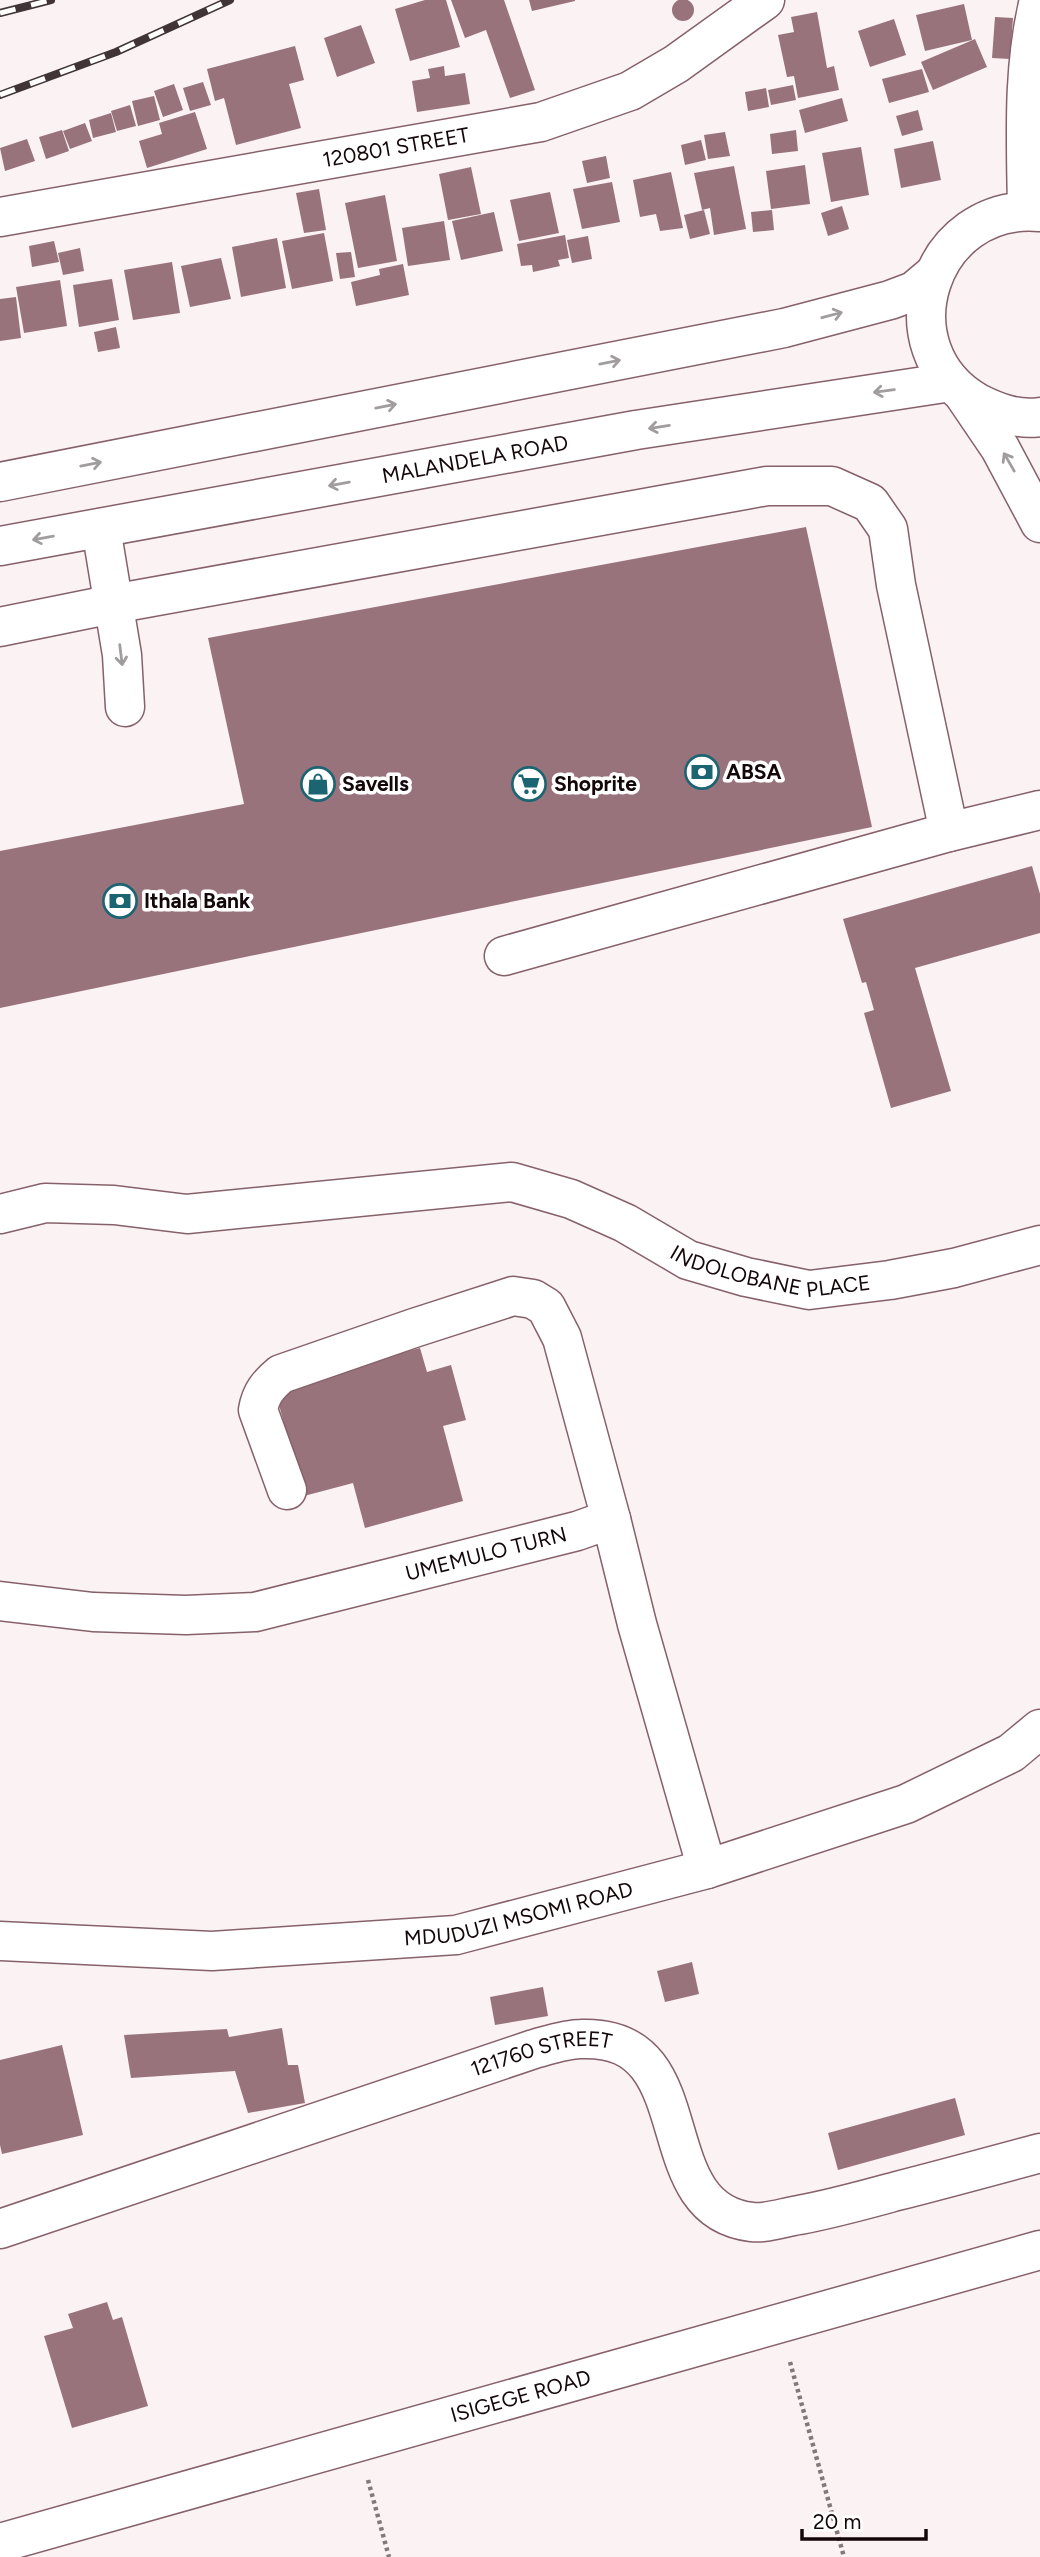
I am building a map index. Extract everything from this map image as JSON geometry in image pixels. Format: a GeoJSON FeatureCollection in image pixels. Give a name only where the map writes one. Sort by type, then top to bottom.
{"type":"FeatureCollection","features":[{"type":"Feature","properties":{"kind":"street","name":"120801 STREET"},"geometry":{"type":"LineString","coordinates":[[0,217],[541,122],[630,91],[676,64],[765,0]]}},
{"type":"Feature","properties":{"kind":"street"},"geometry":{"type":"LineString","coordinates":[[1039,0],[1031,34],[1026,89],[1033,212],[1007,213],[967,231],[944,254],[933,275],[926,310],[929,342],[938,363],[1000,448],[1040,523]]}},
{"type":"Feature","properties":{"kind":"street"},"geometry":{"type":"LineString","coordinates":[[0,482],[784,328],[890,300],[914,291],[933,275]]}},
{"type":"Feature","properties":{"kind":"street"},"geometry":{"type":"LineString","coordinates":[[958,388],[997,413],[1016,417],[1040,417]]}},
{"type":"Feature","properties":{"kind":"street","name":"MALANDELA ROAD"},"geometry":{"type":"LineString","coordinates":[[0,546],[636,430],[958,388]]}},
{"type":"Feature","properties":{"kind":"street"},"geometry":{"type":"LineString","coordinates":[[0,627],[113,604],[767,486],[832,486],[870,503],[888,529],[896,585],[949,832]]}},
{"type":"Feature","properties":{"kind":"street"},"geometry":{"type":"LineString","coordinates":[[102,527],[122,655],[125,707]]}},
{"type":"Feature","properties":{"kind":"street"},"geometry":{"type":"LineString","coordinates":[[504,956],[949,832],[1040,810]]}},
{"type":"Feature","properties":{"kind":"street","name":"INDOLOBANE PLACE"},"geometry":{"type":"LineString","coordinates":[[0,1214],[45,1203],[114,1205],[187,1214],[512,1182],[571,1199],[603,1213],[688,1260],[746,1277],[809,1290],[929,1273],[1040,1245]]}},
{"type":"Feature","properties":{"kind":"street"},"geometry":{"type":"LineString","coordinates":[[287,1490],[258,1410],[260,1398],[281,1374],[513,1296],[533,1299],[546,1307],[562,1338],[637,1624],[707,1869]]}},
{"type":"Feature","properties":{"kind":"street","name":"UMEMULO TURN"},"geometry":{"type":"LineString","coordinates":[[0,1601],[93,1612],[187,1615],[255,1612],[576,1531],[611,1519]]}},
{"type":"Feature","properties":{"kind":"street","name":"MDUDUZI MSOMI ROAD"},"geometry":{"type":"LineString","coordinates":[[0,1941],[212,1951],[456,1935],[707,1869],[906,1804],[1031,1743]]}},
{"type":"Feature","properties":{"kind":"street","name":"121760 STREET"},"geometry":{"type":"LineString","coordinates":[[0,2229],[534,2049],[580,2039],[617,2043],[638,2056],[653,2072],[662,2089],[683,2157],[698,2193],[719,2213],[753,2222],[821,2211],[1040,2153]]}},
{"type":"Feature","properties":{"kind":"street","name":"ISIGEGE ROAD"},"geometry":{"type":"LineString","coordinates":[[0,2543],[1040,2250]]}},
{"type":"Feature","properties":{"kind":"path"},"geometry":{"type":"LineString","coordinates":[[781,2324],[844,2557]]}},
{"type":"Feature","properties":{"kind":"path"},"geometry":{"type":"LineString","coordinates":[[358,2442],[389,2557]]}},
{"type":"Feature","properties":{"kind":"building"},"geometry":{"type":"Polygon","coordinates":[[[683,-1],[691,2],[694,10],[691,18],[683,21],[675,18],[672,10],[675,2],[683,-1]]]}},
{"type":"Feature","properties":{"kind":"building"},"geometry":{"type":"Polygon","coordinates":[[[425,0],[446,0],[460,47],[410,61],[395,9],[425,0]]]}},
{"type":"Feature","properties":{"kind":"building"},"geometry":{"type":"Polygon","coordinates":[[[451,0],[504,0],[535,90],[510,98],[486,30],[465,38],[451,0]]]}},
{"type":"Feature","properties":{"kind":"building"},"geometry":{"type":"Polygon","coordinates":[[[529,0],[575,0],[575,1],[532,11],[529,0]]]}},
{"type":"Feature","properties":{"kind":"building"},"geometry":{"type":"Polygon","coordinates":[[[964,4],[972,40],[925,51],[916,15],[964,4]]]}},
{"type":"Feature","properties":{"kind":"building"},"geometry":{"type":"Polygon","coordinates":[[[817,12],[827,68],[834,66],[839,90],[798,98],[794,76],[787,77],[778,35],[794,32],[791,17],[817,12]]]}},
{"type":"Feature","properties":{"kind":"building"},"geometry":{"type":"Polygon","coordinates":[[[995,17],[1013,18],[1010,59],[992,58],[995,17]]]}},
{"type":"Feature","properties":{"kind":"building"},"geometry":{"type":"Polygon","coordinates":[[[894,19],[906,55],[870,67],[858,31],[894,19]]]}},
{"type":"Feature","properties":{"kind":"building"},"geometry":{"type":"Polygon","coordinates":[[[361,25],[375,63],[337,77],[324,38],[361,25]]]}},
{"type":"Feature","properties":{"kind":"building"},"geometry":{"type":"Polygon","coordinates":[[[975,39],[987,67],[933,90],[921,62],[975,39]]]}},
{"type":"Feature","properties":{"kind":"building"},"geometry":{"type":"Polygon","coordinates":[[[295,46],[304,80],[289,84],[301,128],[236,145],[224,98],[215,101],[207,69],[295,46]]]}},
{"type":"Feature","properties":{"kind":"building"},"geometry":{"type":"Polygon","coordinates":[[[444,66],[445,76],[465,73],[470,104],[417,112],[412,81],[430,78],[428,69],[444,66]]]}},
{"type":"Feature","properties":{"kind":"building"},"geometry":{"type":"Polygon","coordinates":[[[922,69],[929,92],[889,103],[882,79],[922,69]]]}},
{"type":"Feature","properties":{"kind":"building"},"geometry":{"type":"Polygon","coordinates":[[[203,82],[211,105],[190,111],[183,88],[203,82]]]}},
{"type":"Feature","properties":{"kind":"building"},"geometry":{"type":"Polygon","coordinates":[[[174,84],[183,110],[163,117],[154,91],[174,84]]]}},
{"type":"Feature","properties":{"kind":"building"},"geometry":{"type":"Polygon","coordinates":[[[793,85],[796,100],[771,105],[768,90],[793,85]]]}},
{"type":"Feature","properties":{"kind":"building"},"geometry":{"type":"Polygon","coordinates":[[[766,88],[769,107],[748,111],[745,92],[766,88]]]}},
{"type":"Feature","properties":{"kind":"building"},"geometry":{"type":"Polygon","coordinates":[[[154,96],[160,120],[138,126],[132,101],[154,96]]]}},
{"type":"Feature","properties":{"kind":"building"},"geometry":{"type":"Polygon","coordinates":[[[842,98],[848,121],[805,133],[799,110],[842,98]]]}},
{"type":"Feature","properties":{"kind":"building"},"geometry":{"type":"Polygon","coordinates":[[[130,105],[136,126],[117,131],[111,111],[130,105]]]}},
{"type":"Feature","properties":{"kind":"building"},"geometry":{"type":"Polygon","coordinates":[[[918,110],[923,130],[902,136],[896,116],[918,110]]]}},
{"type":"Feature","properties":{"kind":"building"},"geometry":{"type":"Polygon","coordinates":[[[195,112],[207,149],[147,168],[139,141],[162,134],[159,123],[195,112]]]}},
{"type":"Feature","properties":{"kind":"building"},"geometry":{"type":"Polygon","coordinates":[[[111,113],[116,132],[93,138],[89,120],[111,113]]]}},
{"type":"Feature","properties":{"kind":"building"},"geometry":{"type":"Polygon","coordinates":[[[85,123],[92,141],[70,149],[63,131],[85,123]]]}},
{"type":"Feature","properties":{"kind":"building"},"geometry":{"type":"Polygon","coordinates":[[[62,130],[69,151],[46,159],[39,137],[62,130]]]}},
{"type":"Feature","properties":{"kind":"building"},"geometry":{"type":"Polygon","coordinates":[[[796,130],[798,151],[772,154],[770,134],[796,130]]]}},
{"type":"Feature","properties":{"kind":"building"},"geometry":{"type":"Polygon","coordinates":[[[725,132],[730,156],[708,159],[704,135],[725,132]]]}},
{"type":"Feature","properties":{"kind":"building"},"geometry":{"type":"Polygon","coordinates":[[[27,139],[35,161],[5,171],[0,148],[27,139]]]}},
{"type":"Feature","properties":{"kind":"building"},"geometry":{"type":"Polygon","coordinates":[[[701,140],[706,160],[685,165],[681,145],[701,140]]]}},
{"type":"Feature","properties":{"kind":"building"},"geometry":{"type":"Polygon","coordinates":[[[933,141],[941,180],[901,188],[894,149],[933,141]]]}},
{"type":"Feature","properties":{"kind":"building"},"geometry":{"type":"Polygon","coordinates":[[[861,147],[869,195],[831,202],[822,153],[861,147]]]}},
{"type":"Feature","properties":{"kind":"building"},"geometry":{"type":"Polygon","coordinates":[[[606,156],[610,178],[587,183],[582,161],[606,156]]]}},
{"type":"Feature","properties":{"kind":"building"},"geometry":{"type":"Polygon","coordinates":[[[805,165],[810,204],[771,209],[766,171],[805,165]]]}},
{"type":"Feature","properties":{"kind":"building"},"geometry":{"type":"Polygon","coordinates":[[[734,166],[746,229],[714,235],[710,208],[702,210],[694,173],[734,166]]]}},
{"type":"Feature","properties":{"kind":"building"},"geometry":{"type":"Polygon","coordinates":[[[471,167],[481,214],[448,220],[439,174],[471,167]]]}},
{"type":"Feature","properties":{"kind":"building"},"geometry":{"type":"Polygon","coordinates":[[[671,172],[683,228],[660,231],[656,214],[640,217],[633,180],[671,172]]]}},
{"type":"Feature","properties":{"kind":"building"},"geometry":{"type":"Polygon","coordinates":[[[612,182],[620,222],[582,229],[573,189],[612,182]]]}},
{"type":"Feature","properties":{"kind":"building"},"geometry":{"type":"Polygon","coordinates":[[[319,189],[326,230],[304,233],[296,193],[319,189]]]}},
{"type":"Feature","properties":{"kind":"building"},"geometry":{"type":"Polygon","coordinates":[[[550,192],[559,233],[519,241],[510,200],[550,192]]]}},
{"type":"Feature","properties":{"kind":"building"},"geometry":{"type":"Polygon","coordinates":[[[385,195],[397,261],[358,268],[345,203],[385,195]]]}},
{"type":"Feature","properties":{"kind":"building"},"geometry":{"type":"Polygon","coordinates":[[[842,206],[849,229],[828,236],[821,213],[842,206]]]}},
{"type":"Feature","properties":{"kind":"building"},"geometry":{"type":"Polygon","coordinates":[[[704,210],[710,234],[690,239],[684,215],[704,210]]]}},
{"type":"Feature","properties":{"kind":"building"},"geometry":{"type":"Polygon","coordinates":[[[772,210],[774,230],[753,232],[751,212],[772,210]]]}},
{"type":"Feature","properties":{"kind":"building"},"geometry":{"type":"Polygon","coordinates":[[[494,212],[503,251],[461,260],[452,221],[494,212]]]}},
{"type":"Feature","properties":{"kind":"building"},"geometry":{"type":"Polygon","coordinates":[[[444,221],[450,260],[408,266],[402,228],[444,221]]]}},
{"type":"Feature","properties":{"kind":"building"},"geometry":{"type":"Polygon","coordinates":[[[324,233],[333,281],[292,289],[282,241],[324,233]]]}},
{"type":"Feature","properties":{"kind":"building"},"geometry":{"type":"Polygon","coordinates":[[[565,235],[569,258],[558,260],[560,266],[533,272],[532,265],[521,266],[517,244],[565,235]]]}},
{"type":"Feature","properties":{"kind":"building"},"geometry":{"type":"Polygon","coordinates":[[[588,236],[592,259],[572,263],[567,240],[588,236]]]}},
{"type":"Feature","properties":{"kind":"building"},"geometry":{"type":"Polygon","coordinates":[[[277,238],[286,288],[241,297],[232,247],[277,238]]]}},
{"type":"Feature","properties":{"kind":"building"},"geometry":{"type":"Polygon","coordinates":[[[54,241],[59,262],[32,267],[29,246],[54,241]]]}},
{"type":"Feature","properties":{"kind":"building"},"geometry":{"type":"Polygon","coordinates":[[[80,248],[84,271],[63,275],[58,253],[80,248]]]}},
{"type":"Feature","properties":{"kind":"building"},"geometry":{"type":"Polygon","coordinates":[[[351,252],[355,277],[340,279],[336,253],[351,252]]]}},
{"type":"Feature","properties":{"kind":"building"},"geometry":{"type":"Polygon","coordinates":[[[221,258],[231,299],[190,307],[181,266],[221,258]]]}},
{"type":"Feature","properties":{"kind":"building"},"geometry":{"type":"Polygon","coordinates":[[[172,262],[180,313],[133,320],[124,270],[172,262]]]}},
{"type":"Feature","properties":{"kind":"building"},"geometry":{"type":"Polygon","coordinates":[[[403,264],[409,295],[356,306],[351,282],[380,275],[379,269],[403,264]]]}},
{"type":"Feature","properties":{"kind":"building"},"geometry":{"type":"Polygon","coordinates":[[[112,279],[119,320],[79,327],[73,285],[112,279]]]}},
{"type":"Feature","properties":{"kind":"building"},"geometry":{"type":"Polygon","coordinates":[[[60,280],[67,326],[24,333],[16,287],[60,280]]]}},
{"type":"Feature","properties":{"kind":"building"},"geometry":{"type":"Polygon","coordinates":[[[16,297],[21,338],[0,341],[0,299],[16,297]]]}},
{"type":"Feature","properties":{"kind":"building"},"geometry":{"type":"Polygon","coordinates":[[[116,327],[120,348],[98,352],[94,332],[116,327]]]}},
{"type":"Feature","properties":{"kind":"building"},"geometry":{"type":"Polygon","coordinates":[[[806,527],[872,827],[0,1008],[0,851],[244,804],[208,638],[806,527]]]}},
{"type":"Feature","properties":{"kind":"building"},"geometry":{"type":"Polygon","coordinates":[[[1032,866],[1040,894],[1040,933],[915,968],[951,1091],[891,1108],[864,1013],[874,1010],[866,982],[862,983],[843,919],[1032,866]]]}},
{"type":"Feature","properties":{"kind":"building"},"geometry":{"type":"Polygon","coordinates":[[[420,1348],[427,1372],[451,1365],[466,1420],[443,1426],[463,1501],[365,1528],[353,1483],[304,1496],[274,1387],[420,1348]]]}},
{"type":"Feature","properties":{"kind":"building"},"geometry":{"type":"Polygon","coordinates":[[[692,1962],[699,1994],[665,2002],[657,1971],[692,1962]]]}},
{"type":"Feature","properties":{"kind":"building"},"geometry":{"type":"Polygon","coordinates":[[[543,1987],[548,2016],[495,2025],[490,1997],[543,1987]]]}},
{"type":"Feature","properties":{"kind":"building"},"geometry":{"type":"Polygon","coordinates":[[[282,2028],[288,2065],[298,2065],[305,2103],[248,2113],[235,2071],[131,2078],[124,2035],[227,2029],[229,2037],[282,2028]]]}},
{"type":"Feature","properties":{"kind":"building"},"geometry":{"type":"Polygon","coordinates":[[[62,2045],[83,2135],[2,2154],[0,2060],[62,2045]]]}},
{"type":"Feature","properties":{"kind":"building"},"geometry":{"type":"Polygon","coordinates":[[[955,2098],[965,2135],[838,2170],[828,2133],[955,2098]]]}},
{"type":"Feature","properties":{"kind":"building"},"geometry":{"type":"Polygon","coordinates":[[[107,2302],[113,2320],[122,2317],[148,2406],[72,2428],[44,2336],[73,2328],[68,2314],[107,2302]]]}},
{"type":"Feature","properties":{"kind":"railway"},"geometry":{"type":"LineString","coordinates":[[0,13],[51,0]]}},
{"type":"Feature","properties":{"kind":"railway"},"geometry":{"type":"LineString","coordinates":[[0,95],[116,52],[230,0]]}},
{"type":"Feature","properties":{"kind":"place","name":"ABSA"},"geometry":{"type":"Point","coordinates":[702,772]}},
{"type":"Feature","properties":{"kind":"place","name":"Savells"},"geometry":{"type":"Point","coordinates":[318,784]}},
{"type":"Feature","properties":{"kind":"place","name":"Shoprite"},"geometry":{"type":"Point","coordinates":[529,784]}},
{"type":"Feature","properties":{"kind":"place","name":"Ithala Bank"},"geometry":{"type":"Point","coordinates":[120,901]}}]}
